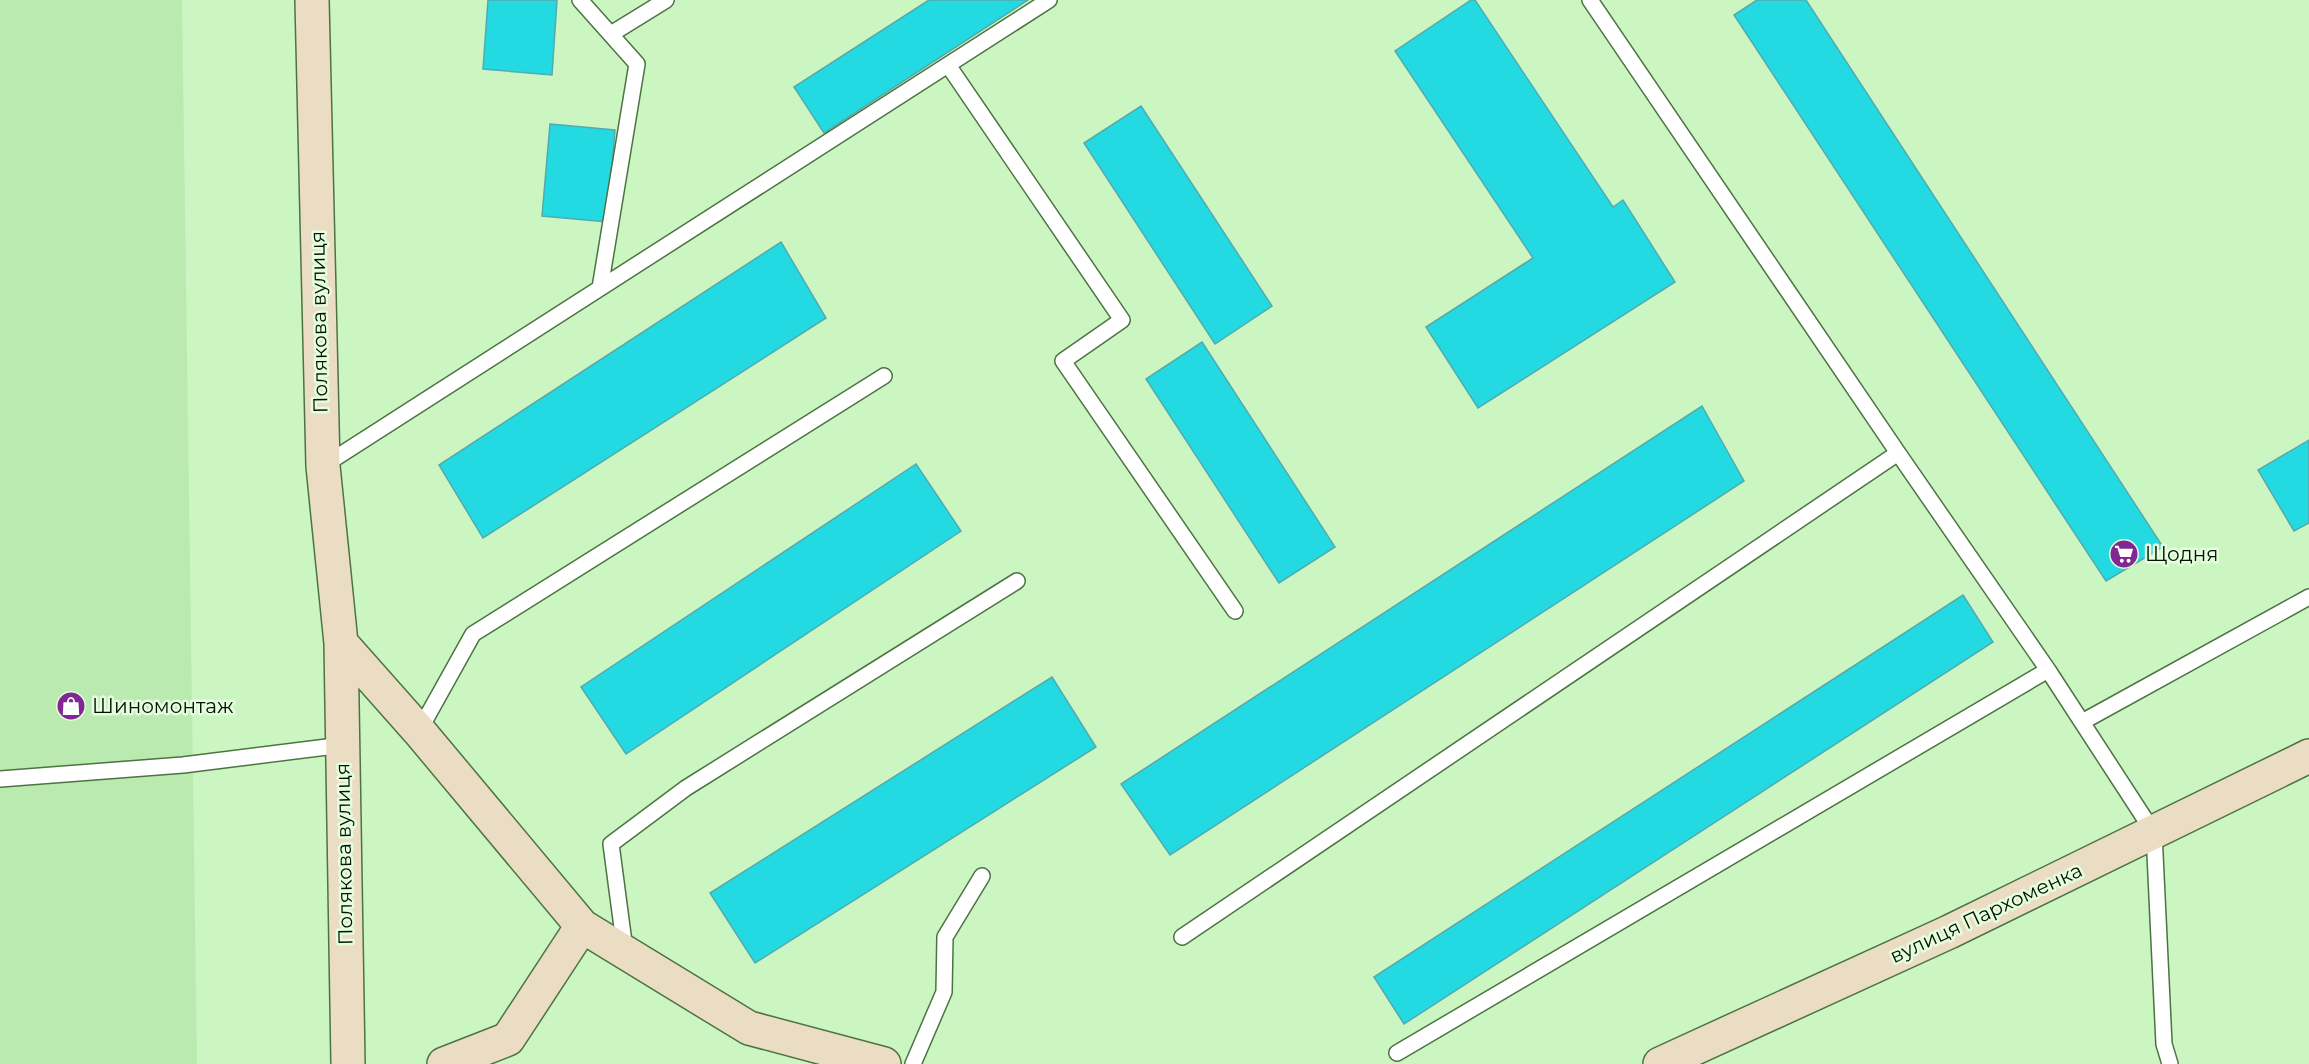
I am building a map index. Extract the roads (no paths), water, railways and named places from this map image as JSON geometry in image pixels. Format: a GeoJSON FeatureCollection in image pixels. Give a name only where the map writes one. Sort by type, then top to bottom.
{"type":"FeatureCollection","features":[{"type":"Feature","properties":{"kind":"street","name":"Полякова вулиця"},"geometry":{"type":"LineString","coordinates":[[312,0],[323,466],[341,643],[348,1064]]}},
{"type":"Feature","properties":{"kind":"street"},"geometry":{"type":"LineString","coordinates":[[341,643],[419,731],[582,927],[749,1028],[884,1064]]}},
{"type":"Feature","properties":{"kind":"street","name":"вулиця Пархоменка"},"geometry":{"type":"LineString","coordinates":[[1660,1064],[1948,932],[2309,756]]}},
{"type":"Feature","properties":{"kind":"street"},"geometry":{"type":"LineString","coordinates":[[444,1064],[508,1039],[582,927]]}},
{"type":"Feature","properties":{"kind":"lane"},"geometry":{"type":"LineString","coordinates":[[580,0],[637,64],[600,288]]}},
{"type":"Feature","properties":{"kind":"lane"},"geometry":{"type":"LineString","coordinates":[[611,34],[666,0]]}},
{"type":"Feature","properties":{"kind":"lane"},"geometry":{"type":"LineString","coordinates":[[323,466],[1049,0]]}},
{"type":"Feature","properties":{"kind":"lane"},"geometry":{"type":"LineString","coordinates":[[1590,0],[2048,670],[2154,833],[2164,1044],[2170,1064]]}},
{"type":"Feature","properties":{"kind":"lane"},"geometry":{"type":"LineString","coordinates":[[948,65],[1122,320],[1063,361],[1235,611]]}},
{"type":"Feature","properties":{"kind":"lane"},"geometry":{"type":"LineString","coordinates":[[419,731],[473,634],[884,376]]}},
{"type":"Feature","properties":{"kind":"lane"},"geometry":{"type":"LineString","coordinates":[[1182,937],[1898,453]]}},
{"type":"Feature","properties":{"kind":"lane"},"geometry":{"type":"LineString","coordinates":[[626,953],[611,844],[686,788],[1017,581]]}},
{"type":"Feature","properties":{"kind":"lane"},"geometry":{"type":"LineString","coordinates":[[2082,722],[2309,597]]}},
{"type":"Feature","properties":{"kind":"lane"},"geometry":{"type":"LineString","coordinates":[[1397,1053],[2048,670]]}},
{"type":"Feature","properties":{"kind":"lane"},"geometry":{"type":"LineString","coordinates":[[0,779],[183,765],[343,745]]}},
{"type":"Feature","properties":{"kind":"lane"},"geometry":{"type":"LineString","coordinates":[[913,1064],[944,992],[945,937],[982,876]]}},
{"type":"Feature","properties":{"kind":"place","name":"Щодня"},"geometry":{"type":"Point","coordinates":[2124,554]}},
{"type":"Feature","properties":{"kind":"place","name":"Шиномонтаж"},"geometry":{"type":"Point","coordinates":[71,706]}}]}
